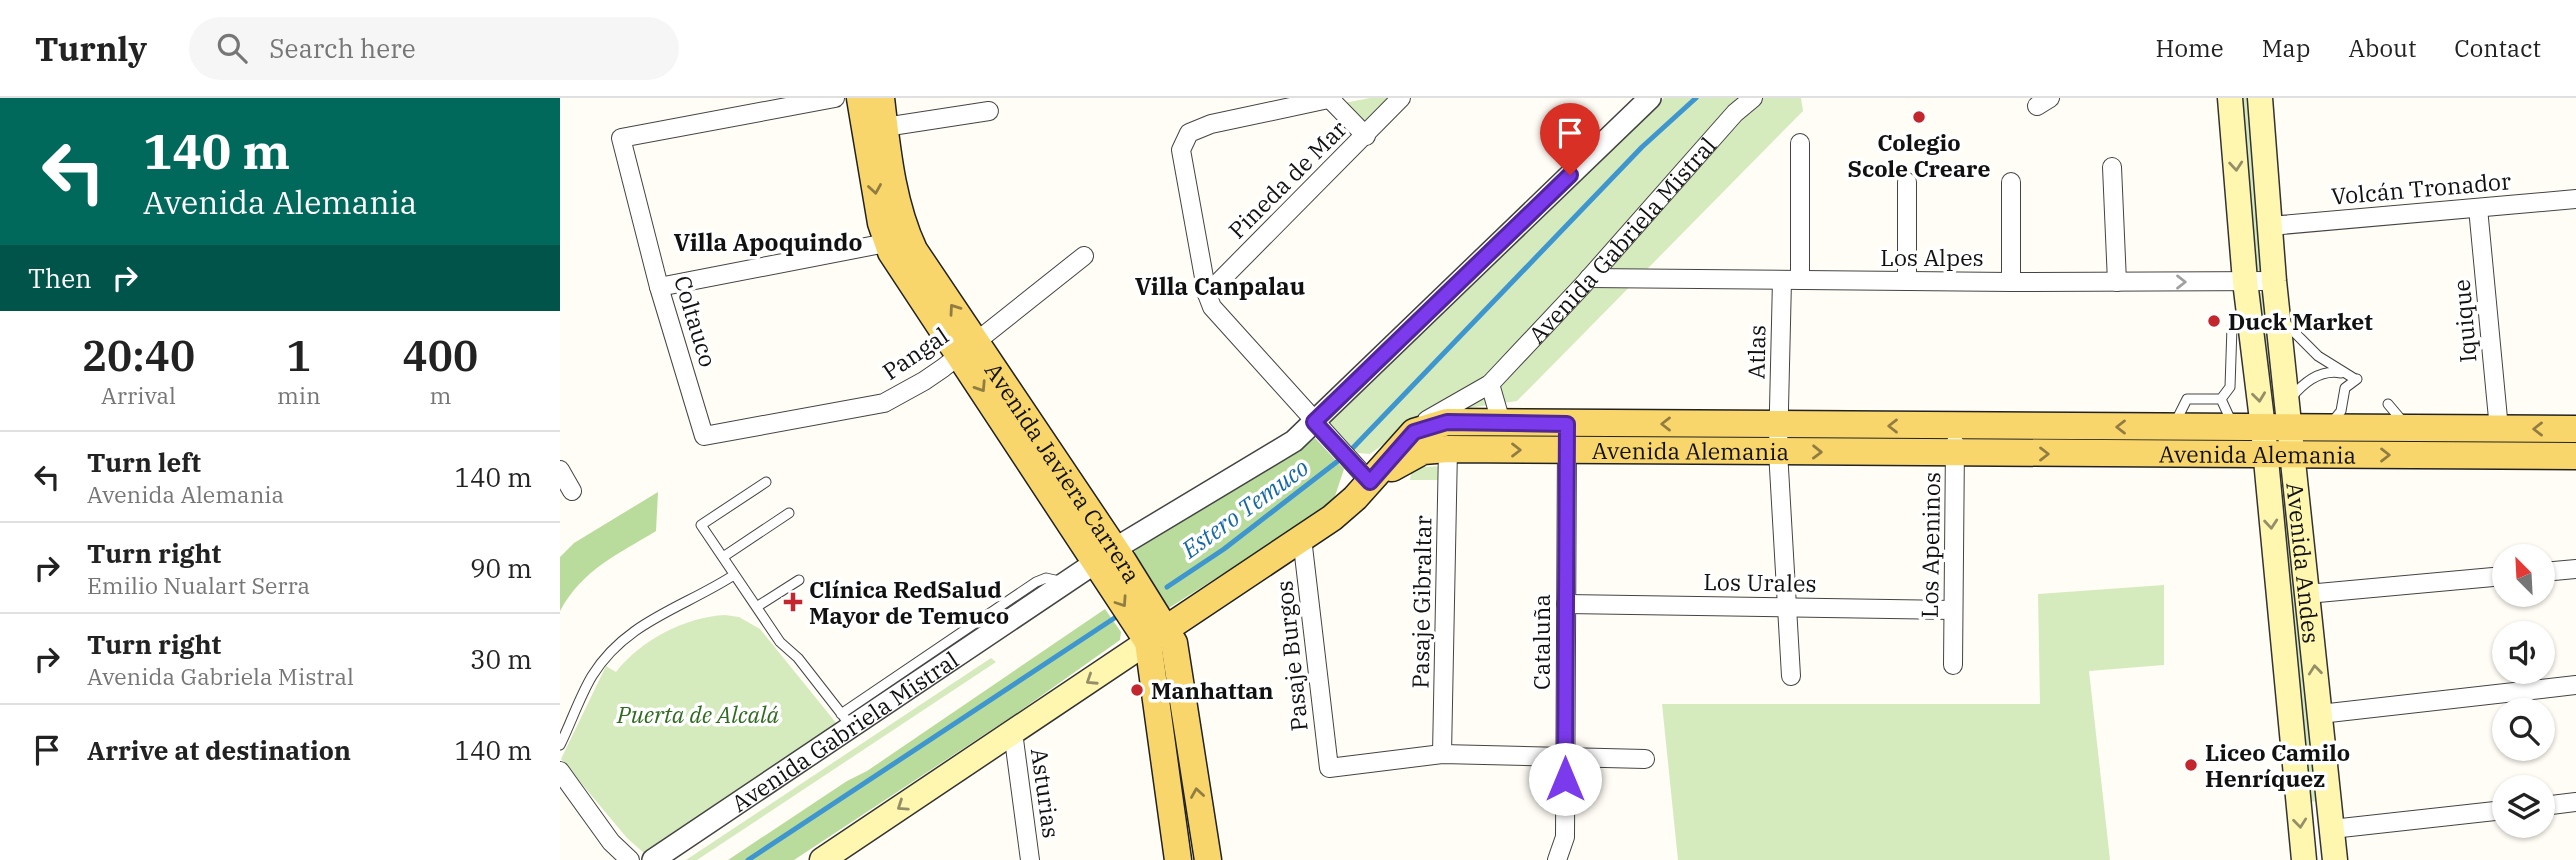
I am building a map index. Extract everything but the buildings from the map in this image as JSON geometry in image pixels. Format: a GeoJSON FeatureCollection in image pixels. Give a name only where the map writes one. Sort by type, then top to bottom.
{"type":"FeatureCollection","features":[{"type":"Feature","properties":{"kind":"main road","name":"Avenida Javiera Carrera"},"geometry":{"type":"LineString","coordinates":[[860,98],[886,243],[909,283],[968,347]]}},
{"type":"Feature","properties":{"kind":"main road","name":"Avenida Javiera Carrera"},"geometry":{"type":"LineString","coordinates":[[881,98],[892,178],[908,239],[968,347],[1157,636],[1178,860]]}},
{"type":"Feature","properties":{"kind":"main road","name":"Avenida Andes"},"geometry":{"type":"LineString","coordinates":[[2230,98],[2245,281],[2241,322],[2243,350],[2263,428],[2304,860]]}},
{"type":"Feature","properties":{"kind":"main road","name":"Avenida Andes"},"geometry":{"type":"LineString","coordinates":[[2260,98],[2274,281],[2335,860]]}},
{"type":"Feature","properties":{"kind":"main road","name":"Avenida Alemania"},"geometry":{"type":"LineString","coordinates":[[1364,476],[1423,451],[1567,450],[1956,427],[2263,428],[2288,416],[2321,428],[2576,429]]}},
{"type":"Feature","properties":{"kind":"main road","name":"Avenida Alemania"},"geometry":{"type":"LineString","coordinates":[[1414,432],[1447,422],[1501,422],[1778,438],[1955,454],[2576,456]]}},
{"type":"Feature","properties":{"kind":"main road"},"geometry":{"type":"LineString","coordinates":[[822,860],[1332,518],[1364,476],[1414,432]]}},
{"type":"Feature","properties":{"kind":"main road","name":"Avenida Javiera Carrera"},"geometry":{"type":"LineString","coordinates":[[1157,636],[1174,643],[1208,860]]}},
{"type":"Feature","properties":{"kind":"street","name":"Coltauco"},"geometry":{"type":"LineString","coordinates":[[704,436],[659,287],[621,138],[835,98]]}},
{"type":"Feature","properties":{"kind":"street"},"geometry":{"type":"LineString","coordinates":[[1364,476],[1212,307],[1207,294],[1181,150],[1189,133],[1211,124],[1331,98],[1366,136]]}},
{"type":"Feature","properties":{"kind":"street","name":"Pineda de Mar"},"geometry":{"type":"LineString","coordinates":[[1207,294],[1401,98]]}},
{"type":"Feature","properties":{"kind":"street","name":"Avenida Gabriela Mistral"},"geometry":{"type":"LineString","coordinates":[[653,860],[846,720],[988,624],[1065,582],[1105,555],[1319,428],[1650,98]]}},
{"type":"Feature","properties":{"kind":"street","name":"Avenida Gabriela Mistral"},"geometry":{"type":"LineString","coordinates":[[1414,432],[1425,421],[1490,384],[1589,278],[1703,147],[1753,98]]}},
{"type":"Feature","properties":{"kind":"street"},"geometry":{"type":"LineString","coordinates":[[885,127],[989,111]]}},
{"type":"Feature","properties":{"kind":"street","name":"Atlas"},"geometry":{"type":"LineString","coordinates":[[1791,676],[1778,438],[1800,144]]}},
{"type":"Feature","properties":{"kind":"street"},"geometry":{"type":"LineString","coordinates":[[2112,167],[2117,282]]}},
{"type":"Feature","properties":{"kind":"street"},"geometry":{"type":"LineString","coordinates":[[1907,182],[1907,281]]}},
{"type":"Feature","properties":{"kind":"street"},"geometry":{"type":"LineString","coordinates":[[2011,182],[2011,282]]}},
{"type":"Feature","properties":{"kind":"street","name":"Volcán Tronador"},"geometry":{"type":"LineString","coordinates":[[2270,226],[2576,199]]}},
{"type":"Feature","properties":{"kind":"street","name":"Iquique"},"geometry":{"type":"LineString","coordinates":[[2478,208],[2499,429]]}},
{"type":"Feature","properties":{"kind":"street"},"geometry":{"type":"LineString","coordinates":[[659,287],[886,243]]}},
{"type":"Feature","properties":{"kind":"street","name":"Pangal"},"geometry":{"type":"LineString","coordinates":[[704,436],[884,402],[924,381],[1084,256]]}},
{"type":"Feature","properties":{"kind":"street","name":"Los Alpes"},"geometry":{"type":"LineString","coordinates":[[1589,278],[2011,282],[2274,281]]}},
{"type":"Feature","properties":{"kind":"street"},"geometry":{"type":"LineString","coordinates":[[1490,384],[1501,422]]}},
{"type":"Feature","properties":{"kind":"street","name":"Cataluña"},"geometry":{"type":"LineString","coordinates":[[1557,860],[1565,837],[1567,424]]}},
{"type":"Feature","properties":{"kind":"street","name":"Los Apeninos"},"geometry":{"type":"LineString","coordinates":[[1953,664],[1956,427]]}},
{"type":"Feature","properties":{"kind":"street","name":"Pasaje Gibraltar"},"geometry":{"type":"LineString","coordinates":[[1442,754],[1448,450]]}},
{"type":"Feature","properties":{"kind":"street"},"geometry":{"type":"LineString","coordinates":[[560,470],[572,491]]}},
{"type":"Feature","properties":{"kind":"street","name":"Pasaje Burgos"},"geometry":{"type":"LineString","coordinates":[[1302,538],[1329,768],[1442,754]]}},
{"type":"Feature","properties":{"kind":"street"},"geometry":{"type":"LineString","coordinates":[[2555,571],[2576,569]]}},
{"type":"Feature","properties":{"kind":"street"},"geometry":{"type":"LineString","coordinates":[[2307,594],[2492,577]]}},
{"type":"Feature","properties":{"kind":"street","name":"Los Urales"},"geometry":{"type":"LineString","coordinates":[[1566,604],[1953,610]]}},
{"type":"Feature","properties":{"kind":"street"},"geometry":{"type":"LineString","coordinates":[[2320,714],[2576,685]]}},
{"type":"Feature","properties":{"kind":"street","name":"Asturias"},"geometry":{"type":"LineString","coordinates":[[1013,732],[1030,860]]}},
{"type":"Feature","properties":{"kind":"street"},"geometry":{"type":"LineString","coordinates":[[1442,754],[1645,758]]}},
{"type":"Feature","properties":{"kind":"street"},"geometry":{"type":"LineString","coordinates":[[560,771],[612,851],[630,860]]}},
{"type":"Feature","properties":{"kind":"street"},"geometry":{"type":"LineString","coordinates":[[2555,805],[2576,802]]}},
{"type":"Feature","properties":{"kind":"street"},"geometry":{"type":"LineString","coordinates":[[2332,829],[2492,811]]}},
{"type":"Feature","properties":{"kind":"lane"},"geometry":{"type":"LineString","coordinates":[[2278,313],[2306,347],[2356,379],[2345,388],[2343,406],[2338,416],[2321,428]]}},
{"type":"Feature","properties":{"kind":"lane"},"geometry":{"type":"LineString","coordinates":[[2221,399],[2230,387],[2243,350]]}},
{"type":"Feature","properties":{"kind":"lane"},"geometry":{"type":"LineString","coordinates":[[2288,416],[2299,388],[2316,376],[2334,371],[2343,373]]}},
{"type":"Feature","properties":{"kind":"lane"},"geometry":{"type":"LineString","coordinates":[[2173,427],[2187,399],[2221,399]]}},
{"type":"Feature","properties":{"kind":"lane"},"geometry":{"type":"LineString","coordinates":[[2221,399],[2234,428]]}},
{"type":"Feature","properties":{"kind":"lane"},"geometry":{"type":"LineString","coordinates":[[2388,404],[2397,417],[2415,428]]}},
{"type":"Feature","properties":{"kind":"lane"},"geometry":{"type":"LineString","coordinates":[[766,482],[701,525],[780,642],[798,658],[846,720]]}},
{"type":"Feature","properties":{"kind":"lane"},"geometry":{"type":"LineString","coordinates":[[723,557],[789,513]]}},
{"type":"Feature","properties":{"kind":"lane"},"geometry":{"type":"LineString","coordinates":[[560,745],[590,679],[611,649],[651,618],[690,601],[734,575]]}},
{"type":"Feature","properties":{"kind":"lane"},"geometry":{"type":"LineString","coordinates":[[758,606],[799,580]]}},
{"type":"Feature","properties":{"kind":"green space"},"geometry":{"type":"Polygon","coordinates":[[[1370,98],[1398,98],[1368,126],[1344,103],[1370,98]]]}},
{"type":"Feature","properties":{"kind":"green space"},"geometry":{"type":"Polygon","coordinates":[[[1664,98],[1801,98],[1803,111],[1517,401],[1425,414],[1370,454],[1358,453],[1326,420],[1664,98]]]}},
{"type":"Feature","properties":{"kind":"green space"},"geometry":{"type":"Polygon","coordinates":[[[2236,98],[2249,98],[2263,276],[2252,277],[2236,98]]]}},
{"type":"Feature","properties":{"kind":"green space"},"geometry":{"type":"Polygon","coordinates":[[[2256,293],[2266,293],[2278,412],[2268,407],[2256,293]]]}},
{"type":"Feature","properties":{"kind":"green space"},"geometry":{"type":"Polygon","coordinates":[[[1315,438],[1344,469],[1335,496],[1319,513],[1164,611],[1130,556],[1139,547],[1315,438]]]}},
{"type":"Feature","properties":{"kind":"green space"},"geometry":{"type":"Polygon","coordinates":[[[1441,466],[1441,480],[1410,480],[1412,468],[1441,466]]]}},
{"type":"Feature","properties":{"kind":"green space"},"geometry":{"type":"Polygon","coordinates":[[[658,492],[656,531],[590,574],[569,596],[560,611],[560,557],[574,543],[658,492]]]}},
{"type":"Feature","properties":{"kind":"green space"},"geometry":{"type":"Polygon","coordinates":[[[2284,496],[2318,801],[2309,802],[2275,497],[2284,496]]]}},
{"type":"Feature","properties":{"kind":"green space"},"geometry":{"type":"Polygon","coordinates":[[[2164,585],[2164,665],[2089,671],[2110,860],[1678,860],[1662,704],[2040,704],[2038,594],[2164,585]]]}},
{"type":"Feature","properties":{"kind":"green space"},"geometry":{"type":"Polygon","coordinates":[[[1105,609],[1121,632],[1120,640],[1017,713],[794,860],[728,860],[847,781],[867,771],[1105,609]]]}},
{"type":"Feature","properties":{"kind":"green space","name":"Puerta de Alcalá"},"geometry":{"type":"Polygon","coordinates":[[[725,615],[739,617],[760,629],[837,724],[645,854],[627,838],[561,759],[606,666],[616,672],[638,650],[665,632],[695,620],[725,615]]]}},
{"type":"Feature","properties":{"kind":"green space"},"geometry":{"type":"Polygon","coordinates":[[[991,658],[996,662],[697,860],[686,860],[991,658]]]}},
{"type":"Feature","properties":{"kind":"waterway","name":"Estero Temuco"},"geometry":{"type":"LineString","coordinates":[[1167,587],[1224,549],[1347,454],[1642,147],[1696,98]]}},
{"type":"Feature","properties":{"kind":"waterway","name":"Estero Temuco"},"geometry":{"type":"LineString","coordinates":[[748,860],[1116,617]]}},
{"type":"Feature","properties":{"kind":"place","name":"Colegio Scole Creare"},"geometry":{"type":"Point","coordinates":[1919,117]}},
{"type":"Feature","properties":{"kind":"place","name":"Duck Market"},"geometry":{"type":"Point","coordinates":[2214,321]}},
{"type":"Feature","properties":{"kind":"place","name":"Clínica RedSalud Mayor de Temuco"},"geometry":{"type":"Point","coordinates":[793,602]}},
{"type":"Feature","properties":{"kind":"place","name":"Manhattan"},"geometry":{"type":"Point","coordinates":[1137,690]}},
{"type":"Feature","properties":{"kind":"place","name":"Liceo Camilo Henríquez"},"geometry":{"type":"Point","coordinates":[2191,765]}},
{"type":"Feature","properties":{"kind":"district","name":"Villa Apoquindo"},"geometry":{"type":"Point","coordinates":[768,242]}},
{"type":"Feature","properties":{"kind":"district","name":"Villa Canpalau"},"geometry":{"type":"Point","coordinates":[1220,286]}},
{"type":"Feature","properties":{"kind":"route"},"geometry":{"type":"LineString","coordinates":[[1565,779],[1567,424],[1447,422],[1432,425],[1414,432],[1370,482],[1314,422],[1570,175]]}}]}
